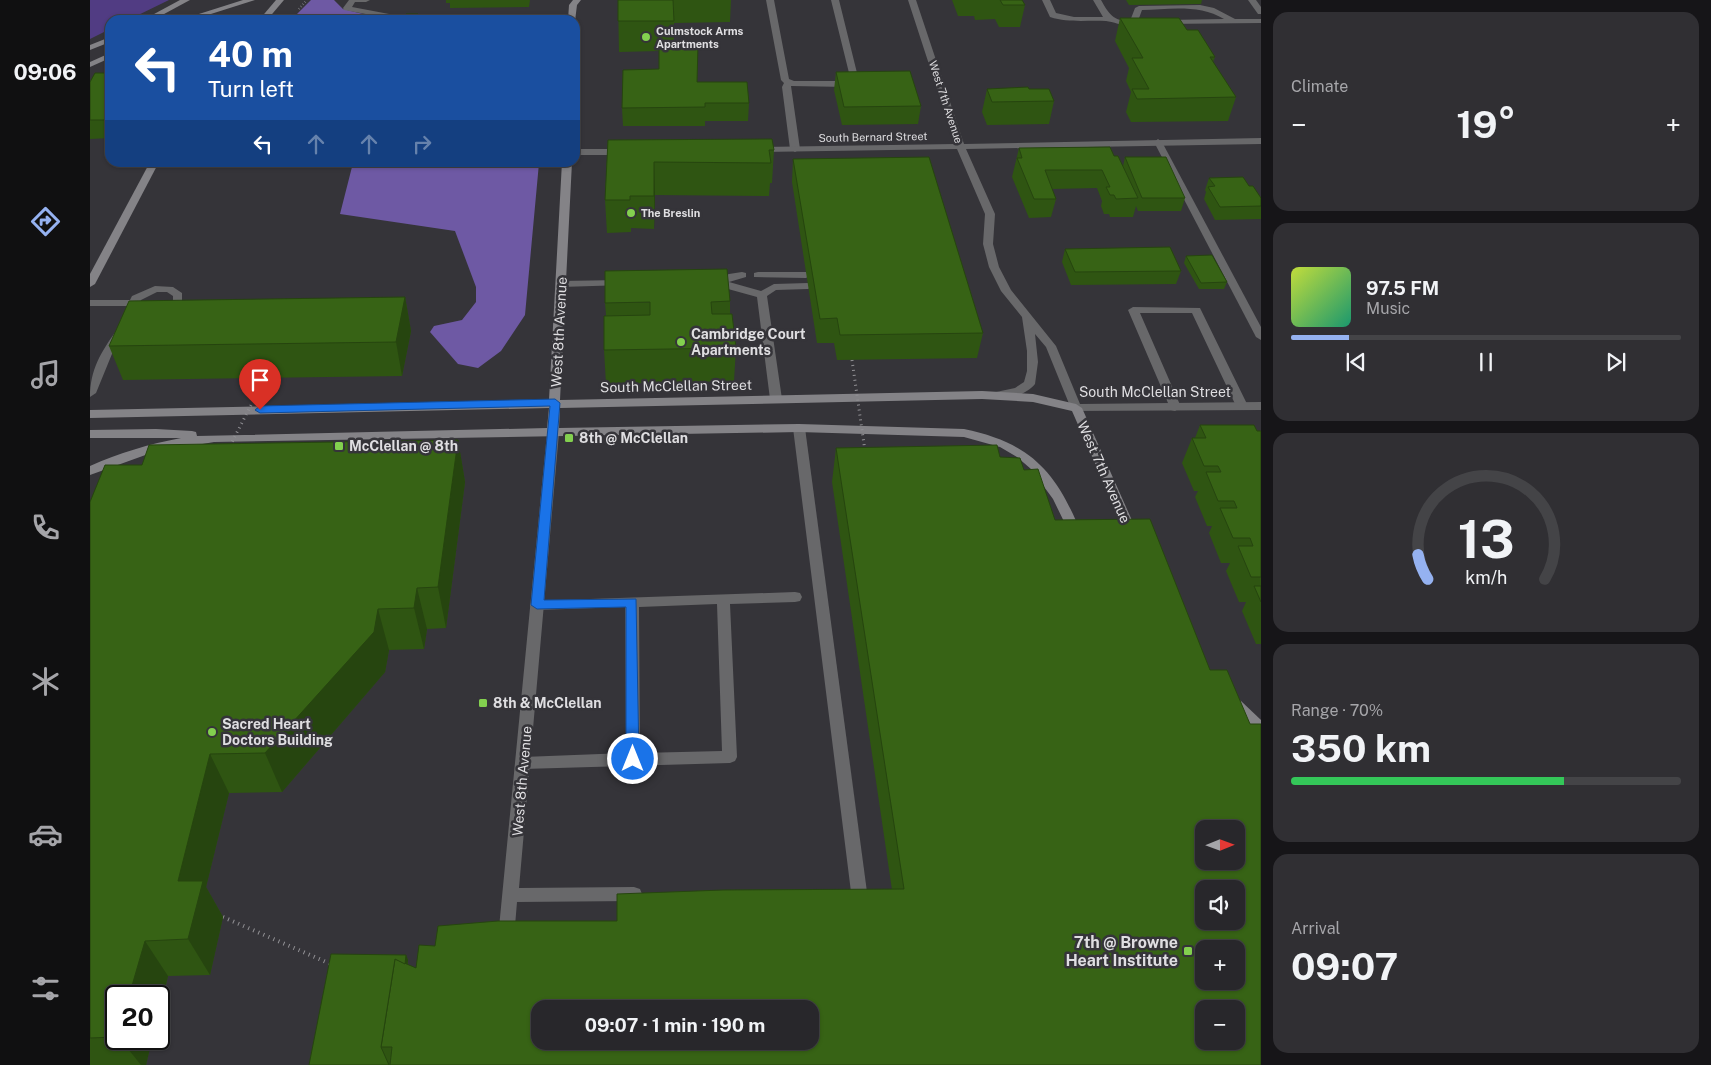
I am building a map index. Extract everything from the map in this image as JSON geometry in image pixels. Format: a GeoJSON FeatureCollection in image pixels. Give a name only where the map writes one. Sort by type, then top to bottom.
{"type":"FeatureCollection","features":[{"type":"Feature","properties":{"kind":"street"},"geometry":{"type":"LineString","coordinates":[[157,15],[186,0]]}},
{"type":"Feature","properties":{"kind":"street"},"geometry":{"type":"LineString","coordinates":[[201,15],[251,0]]}},
{"type":"Feature","properties":{"kind":"street"},"geometry":{"type":"LineString","coordinates":[[267,15],[280,0]]}},
{"type":"Feature","properties":{"kind":"street"},"geometry":{"type":"LineString","coordinates":[[366,0],[353,0],[347,8],[385,15]]}},
{"type":"Feature","properties":{"kind":"street"},"geometry":{"type":"LineString","coordinates":[[572,15],[573,6],[577,0]]}},
{"type":"Feature","properties":{"kind":"street"},"geometry":{"type":"LineString","coordinates":[[770,0],[785,80],[788,83]]}},
{"type":"Feature","properties":{"kind":"street"},"geometry":{"type":"LineString","coordinates":[[788,83],[848,84],[854,77],[835,0]]}},
{"type":"Feature","properties":{"kind":"street","name":"West 7th Avenue"},"geometry":{"type":"LineString","coordinates":[[912,0],[960,147],[990,214],[988,244],[994,267],[1006,291],[1051,346],[1076,408],[1138,548]]}},
{"type":"Feature","properties":{"kind":"street"},"geometry":{"type":"LineString","coordinates":[[1046,0],[1053,15],[1058,17],[1079,20],[1108,19],[1118,23],[1143,23]]}},
{"type":"Feature","properties":{"kind":"street"},"geometry":{"type":"LineString","coordinates":[[1098,0],[1108,19]]}},
{"type":"Feature","properties":{"kind":"street"},"geometry":{"type":"LineString","coordinates":[[1252,0],[1261,12]]}},
{"type":"Feature","properties":{"kind":"street"},"geometry":{"type":"LineString","coordinates":[[1133,23],[1139,8],[1185,7],[1208,7],[1222,12],[1233,21]]}},
{"type":"Feature","properties":{"kind":"street"},"geometry":{"type":"LineString","coordinates":[[1152,23],[1261,21]]}},
{"type":"Feature","properties":{"kind":"street"},"geometry":{"type":"LineString","coordinates":[[90,48],[105,40]]}},
{"type":"Feature","properties":{"kind":"street"},"geometry":{"type":"LineString","coordinates":[[90,65],[105,58]]}},
{"type":"Feature","properties":{"kind":"street"},"geometry":{"type":"LineString","coordinates":[[788,83],[786,87],[795,150]]}},
{"type":"Feature","properties":{"kind":"street"},"geometry":{"type":"LineString","coordinates":[[1158,142],[1261,336]]}},
{"type":"Feature","properties":{"kind":"street","name":"South Bernard Street"},"geometry":{"type":"LineString","coordinates":[[751,150],[795,150],[821,153],[1158,142],[1261,142]]}},
{"type":"Feature","properties":{"kind":"street"},"geometry":{"type":"LineString","coordinates":[[580,152],[634,152]]}},
{"type":"Feature","properties":{"kind":"street"},"geometry":{"type":"LineString","coordinates":[[90,284],[152,167]]}},
{"type":"Feature","properties":{"kind":"street","name":"West 8th Avenue"},"geometry":{"type":"LineString","coordinates":[[505,950],[512,895],[553,433],[567,167]]}},
{"type":"Feature","properties":{"kind":"street"},"geometry":{"type":"LineString","coordinates":[[758,275],[806,275]]}},
{"type":"Feature","properties":{"kind":"street"},"geometry":{"type":"LineString","coordinates":[[720,282],[733,276],[742,276]]}},
{"type":"Feature","properties":{"kind":"street"},"geometry":{"type":"LineString","coordinates":[[702,282],[720,282],[762,295]]}},
{"type":"Feature","properties":{"kind":"street"},"geometry":{"type":"LineString","coordinates":[[561,284],[636,283]]}},
{"type":"Feature","properties":{"kind":"street"},"geometry":{"type":"LineString","coordinates":[[762,295],[774,287],[808,286]]}},
{"type":"Feature","properties":{"kind":"street"},"geometry":{"type":"LineString","coordinates":[[90,393],[113,340],[134,325],[160,315],[178,304],[178,295],[175,291],[155,289],[141,294],[133,307],[139,314],[160,315]]}},
{"type":"Feature","properties":{"kind":"street"},"geometry":{"type":"LineString","coordinates":[[762,295],[776,399]]}},
{"type":"Feature","properties":{"kind":"street"},"geometry":{"type":"LineString","coordinates":[[90,302],[134,303]]}},
{"type":"Feature","properties":{"kind":"street"},"geometry":{"type":"LineString","coordinates":[[1175,407],[1133,310],[1196,310],[1242,406]]}},
{"type":"Feature","properties":{"kind":"street","name":"West 7th Avenue"},"geometry":{"type":"LineString","coordinates":[[1000,395],[1020,390],[1031,382],[1033,372],[1030,330],[1022,311]]}},
{"type":"Feature","properties":{"kind":"street","name":"South McClellan Street"},"geometry":{"type":"LineString","coordinates":[[90,414],[1000,395],[1033,398],[1076,408],[1261,406]]}},
{"type":"Feature","properties":{"kind":"street"},"geometry":{"type":"LineString","coordinates":[[799,428],[859,892],[839,893]]}},
{"type":"Feature","properties":{"kind":"street"},"geometry":{"type":"LineString","coordinates":[[90,471],[115,459],[162,444],[214,438],[799,428],[964,433],[982,435],[1019,452],[1049,480],[1062,500],[1080,546]]}},
{"type":"Feature","properties":{"kind":"street"},"geometry":{"type":"LineString","coordinates":[[90,434],[156,432],[214,438]]}},
{"type":"Feature","properties":{"kind":"street"},"geometry":{"type":"LineString","coordinates":[[537,605],[795,597]]}},
{"type":"Feature","properties":{"kind":"street"},"geometry":{"type":"LineString","coordinates":[[523,763],[730,757],[723,600]]}},
{"type":"Feature","properties":{"kind":"street"},"geometry":{"type":"LineString","coordinates":[[632,602],[633,759]]}},
{"type":"Feature","properties":{"kind":"street"},"geometry":{"type":"LineString","coordinates":[[1228,697],[1261,729]]}},
{"type":"Feature","properties":{"kind":"street"},"geometry":{"type":"LineString","coordinates":[[512,895],[651,894]]}},
{"type":"Feature","properties":{"kind":"path"},"geometry":{"type":"LineString","coordinates":[[852,360],[865,453]]}},
{"type":"Feature","properties":{"kind":"path"},"geometry":{"type":"LineString","coordinates":[[226,453],[265,378]]}},
{"type":"Feature","properties":{"kind":"path"},"geometry":{"type":"LineString","coordinates":[[223,917],[341,969]]}},
{"type":"Feature","properties":{"kind":"shaded area"},"geometry":{"type":"Polygon","coordinates":[[[90,0],[169,0],[138,15],[105,15],[105,32],[90,39],[90,0]]]}},
{"type":"Feature","properties":{"kind":"shaded area"},"geometry":{"type":"Polygon","coordinates":[[[311,0],[334,0],[343,9],[367,15],[296,15],[311,0]]]}},
{"type":"Feature","properties":{"kind":"shaded area"},"geometry":{"type":"Polygon","coordinates":[[[352,167],[539,167],[525,315],[501,351],[478,368],[458,364],[430,332],[434,326],[462,320],[476,302],[476,287],[455,231],[340,214],[352,167]]]}},
{"type":"Feature","properties":{"kind":"building"},"geometry":{"type":"Polygon","coordinates":[[[618,0],[673,0],[674,21],[618,21],[618,0]]]}},
{"type":"Feature","properties":{"kind":"building"},"geometry":{"type":"Polygon","coordinates":[[[1000,0],[1022,0],[1025,5],[1003,5],[1000,0]]]}},
{"type":"Feature","properties":{"kind":"building"},"geometry":{"type":"Polygon","coordinates":[[[1120,18],[1179,18],[1187,30],[1198,30],[1215,57],[1210,57],[1236,97],[1137,99],[1132,89],[1149,89],[1132,58],[1143,58],[1120,18]]]}},
{"type":"Feature","properties":{"kind":"building"},"geometry":{"type":"Polygon","coordinates":[[[659,45],[698,45],[697,82],[747,82],[749,103],[705,103],[705,107],[622,108],[623,70],[659,69],[659,45]]]}},
{"type":"Feature","properties":{"kind":"building"},"geometry":{"type":"Polygon","coordinates":[[[910,71],[921,106],[844,107],[836,72],[910,71]]]}},
{"type":"Feature","properties":{"kind":"building"},"geometry":{"type":"Polygon","coordinates":[[[95,73],[105,73],[105,120],[90,120],[90,82],[95,73]]]}},
{"type":"Feature","properties":{"kind":"building"},"geometry":{"type":"Polygon","coordinates":[[[1028,87],[1029,89],[1049,89],[1054,101],[992,102],[987,89],[1028,87]]]}},
{"type":"Feature","properties":{"kind":"building"},"geometry":{"type":"Polygon","coordinates":[[[772,139],[774,150],[769,150],[771,163],[654,162],[654,196],[630,196],[630,200],[605,200],[608,140],[772,139]]]}},
{"type":"Feature","properties":{"kind":"building"},"geometry":{"type":"Polygon","coordinates":[[[1110,147],[1114,156],[1118,156],[1138,198],[1116,199],[1114,195],[1110,195],[1106,187],[1110,187],[1102,170],[1045,170],[1056,199],[1034,199],[1017,158],[1022,158],[1019,148],[1110,147]]]}},
{"type":"Feature","properties":{"kind":"building"},"geometry":{"type":"Polygon","coordinates":[[[929,157],[983,333],[840,335],[837,318],[820,319],[793,159],[929,157]]]}},
{"type":"Feature","properties":{"kind":"building"},"geometry":{"type":"Polygon","coordinates":[[[1125,157],[1166,157],[1185,198],[1142,198],[1125,157]]]}},
{"type":"Feature","properties":{"kind":"building"},"geometry":{"type":"Polygon","coordinates":[[[1243,177],[1249,186],[1253,186],[1261,198],[1261,206],[1220,207],[1208,187],[1215,186],[1209,178],[1243,177]]]}},
{"type":"Feature","properties":{"kind":"building"},"geometry":{"type":"Polygon","coordinates":[[[1170,247],[1181,271],[1075,272],[1065,249],[1170,247]]]}},
{"type":"Feature","properties":{"kind":"building"},"geometry":{"type":"Polygon","coordinates":[[[1212,255],[1227,282],[1201,283],[1186,256],[1212,255]]]}},
{"type":"Feature","properties":{"kind":"building"},"geometry":{"type":"Polygon","coordinates":[[[727,269],[730,301],[711,302],[712,314],[732,314],[736,348],[604,350],[604,316],[650,315],[650,302],[605,303],[605,271],[727,269]]]}},
{"type":"Feature","properties":{"kind":"building"},"geometry":{"type":"Polygon","coordinates":[[[405,297],[396,342],[109,346],[129,301],[405,297]]]}},
{"type":"Feature","properties":{"kind":"building"},"geometry":{"type":"Polygon","coordinates":[[[1200,425],[1254,425],[1257,431],[1261,431],[1261,577],[1251,577],[1238,546],[1253,546],[1250,538],[1233,538],[1220,508],[1237,508],[1234,501],[1218,501],[1206,472],[1221,472],[1218,466],[1204,466],[1192,438],[1206,438],[1200,425]]]}},
{"type":"Feature","properties":{"kind":"building","name":"Sacred Heart Doctors Building"},"geometry":{"type":"Polygon","coordinates":[[[458,440],[438,587],[417,588],[414,608],[378,609],[374,632],[265,753],[210,754],[178,881],[203,881],[188,939],[145,941],[132,985],[105,985],[105,1037],[90,1038],[90,502],[105,465],[142,465],[149,445],[458,440]]]}},
{"type":"Feature","properties":{"kind":"building"},"geometry":{"type":"Polygon","coordinates":[[[997,445],[1000,457],[1020,458],[1024,470],[1038,469],[1055,520],[1150,519],[1210,670],[1227,670],[1250,724],[1261,724],[1261,1065],[390,1065],[392,1047],[381,1047],[395,959],[416,968],[419,945],[435,946],[438,926],[498,921],[617,921],[617,894],[723,890],[904,889],[836,448],[997,445]]]}},
{"type":"Feature","properties":{"kind":"building"},"geometry":{"type":"Polygon","coordinates":[[[1254,586],[1261,586],[1261,602],[1254,586]]]}},
{"type":"Feature","properties":{"kind":"building"},"geometry":{"type":"Polygon","coordinates":[[[331,954],[406,955],[405,964],[395,959],[381,1047],[389,1065],[309,1065],[331,954]]]}},
{"type":"Feature","properties":{"kind":"place","name":"Culmstock Arms Apartments"},"geometry":{"type":"Point","coordinates":[646,37]}},
{"type":"Feature","properties":{"kind":"place","name":"The Breslin"},"geometry":{"type":"Point","coordinates":[631,213]}},
{"type":"Feature","properties":{"kind":"place","name":"Cambridge Court Apartments"},"geometry":{"type":"Point","coordinates":[681,342]}},
{"type":"Feature","properties":{"kind":"place","name":"8th @ McClellan"},"geometry":{"type":"Point","coordinates":[569,438]}},
{"type":"Feature","properties":{"kind":"place","name":"McClellan @ 8th"},"geometry":{"type":"Point","coordinates":[339,446]}},
{"type":"Feature","properties":{"kind":"place","name":"8th & McClellan"},"geometry":{"type":"Point","coordinates":[483,703]}},
{"type":"Feature","properties":{"kind":"place","name":"Sacred Heart Doctors Building"},"geometry":{"type":"Point","coordinates":[212,732]}},
{"type":"Feature","properties":{"kind":"place","name":"7th @ Browne Heart Institute"},"geometry":{"type":"Point","coordinates":[1188,951]}},
{"type":"Feature","properties":{"kind":"route"},"geometry":{"type":"LineString","coordinates":[[260,410],[555,403],[537,605],[632,602],[633,759]]}}]}
